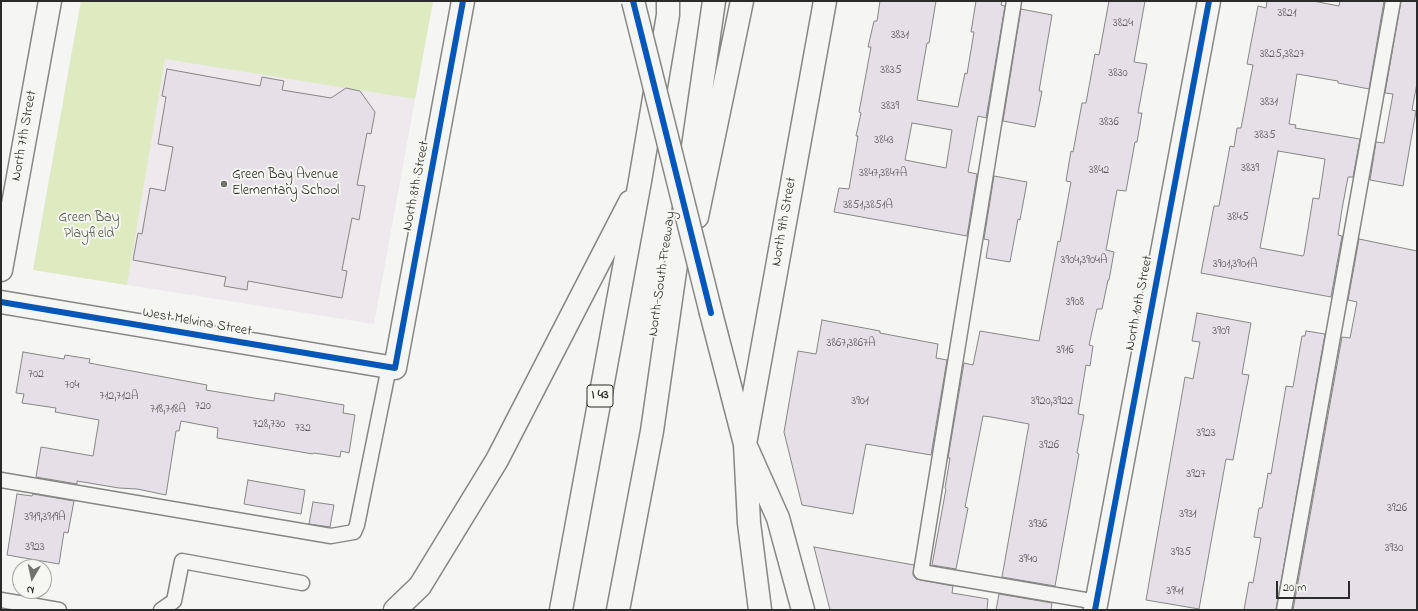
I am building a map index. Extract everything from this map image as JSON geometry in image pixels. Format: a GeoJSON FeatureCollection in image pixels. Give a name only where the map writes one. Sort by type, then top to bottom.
{"type":"FeatureCollection","features":[{"type":"Feature","properties":{"kind":"main road","name":"North 7th Street"},"geometry":{"type":"LineString","coordinates":[[1,270],[50,1]]}},
{"type":"Feature","properties":{"kind":"main road","name":"North 8th Street"},"geometry":{"type":"LineString","coordinates":[[389,367],[395,368],[463,1]]}},
{"type":"Feature","properties":{"kind":"main road"},"geometry":{"type":"LineString","coordinates":[[633,1],[745,444],[778,518],[803,610]]}},
{"type":"Feature","properties":{"kind":"main road","name":"I 43"},"geometry":{"type":"LineString","coordinates":[[561,610],[640,182],[668,15],[668,1]]}},
{"type":"Feature","properties":{"kind":"main road","name":"North-South Freeway"},"geometry":{"type":"LineString","coordinates":[[618,610],[652,431],[714,1]]}},
{"type":"Feature","properties":{"kind":"main road"},"geometry":{"type":"LineString","coordinates":[[652,431],[742,1]]}},
{"type":"Feature","properties":{"kind":"main road","name":"North 9th Street"},"geometry":{"type":"LineString","coordinates":[[745,444],[825,1]]}},
{"type":"Feature","properties":{"kind":"main road","name":"North 10th Street"},"geometry":{"type":"LineString","coordinates":[[1096,606],[1209,1]]}},
{"type":"Feature","properties":{"kind":"main road"},"geometry":{"type":"LineString","coordinates":[[395,610],[420,586],[497,460],[640,182]]}},
{"type":"Feature","properties":{"kind":"main road","name":"West Melvina Street"},"geometry":{"type":"LineString","coordinates":[[1,302],[389,367]]}},
{"type":"Feature","properties":{"kind":"main road"},"geometry":{"type":"LineString","coordinates":[[745,444],[749,523],[760,610]]}},
{"type":"Feature","properties":{"kind":"lane"},"geometry":{"type":"LineString","coordinates":[[1014,1],[921,572],[1096,606]]}},
{"type":"Feature","properties":{"kind":"lane"},"geometry":{"type":"LineString","coordinates":[[1284,610],[1393,1]]}},
{"type":"Feature","properties":{"kind":"lane"},"geometry":{"type":"LineString","coordinates":[[1,480],[330,536],[354,532],[357,525],[389,367]]}},
{"type":"Feature","properties":{"kind":"lane"},"geometry":{"type":"LineString","coordinates":[[161,610],[174,601],[182,561],[302,583]]}},
{"type":"Feature","properties":{"kind":"lane"},"geometry":{"type":"LineString","coordinates":[[1,600],[59,610]]}},
{"type":"Feature","properties":{"kind":"shaded area","name":"Green Bay Avenue Elementary School"},"geometry":{"type":"Polygon","coordinates":[[[81,1],[433,1],[374,324],[33,270],[81,1]]]}},
{"type":"Feature","properties":{"kind":"green space","name":"Green Bay Playfield"},"geometry":{"type":"Polygon","coordinates":[[[81,1],[433,1],[415,99],[165,59],[127,285],[33,270],[81,1]]]}},
{"type":"Feature","properties":{"kind":"building"},"geometry":{"type":"Polygon","coordinates":[[[880,1],[936,1],[917,100],[958,107],[965,73],[967,74],[974,32],[971,32],[976,1],[1002,1],[1001,5],[1005,6],[986,118],[978,116],[968,172],[977,174],[967,236],[834,212],[839,188],[849,189],[858,136],[856,136],[861,113],[859,112],[871,47],[868,47],[874,21],[877,21],[880,1]],[[912,123],[905,160],[946,168],[952,130],[912,123]]]}},
{"type":"Feature","properties":{"kind":"building"},"geometry":{"type":"Polygon","coordinates":[[[1109,1],[1145,1],[1134,62],[1147,64],[1138,113],[1142,113],[1137,142],[1135,142],[1126,191],[1117,190],[1106,250],[1114,252],[1109,280],[1102,309],[1097,309],[1089,345],[1093,346],[1090,366],[1086,365],[1078,414],[1084,415],[1077,453],[1079,454],[1055,586],[1002,577],[1029,424],[991,417],[983,416],[965,507],[968,508],[956,569],[932,565],[946,489],[950,458],[948,458],[964,363],[973,365],[980,331],[1039,341],[1071,182],[1066,181],[1071,151],[1073,152],[1082,103],[1086,103],[1095,54],[1099,55],[1109,1]]]}},
{"type":"Feature","properties":{"kind":"building"},"geometry":{"type":"Polygon","coordinates":[[[1267,1],[1313,1],[1339,6],[1340,1],[1384,1],[1369,89],[1338,83],[1338,81],[1297,74],[1289,124],[1296,125],[1295,128],[1360,139],[1353,177],[1348,177],[1342,209],[1338,235],[1342,236],[1331,297],[1201,273],[1214,206],[1219,206],[1230,146],[1234,147],[1237,128],[1241,128],[1253,65],[1247,64],[1258,6],[1266,8],[1267,1]],[[1278,151],[1260,248],[1303,256],[1313,198],[1319,199],[1325,159],[1278,151]]]}},
{"type":"Feature","properties":{"kind":"building"},"geometry":{"type":"Polygon","coordinates":[[[1401,1],[1417,1],[1417,83],[1412,110],[1416,111],[1403,186],[1370,180],[1376,142],[1384,143],[1393,94],[1385,93],[1401,1]]]}},
{"type":"Feature","properties":{"kind":"building"},"geometry":{"type":"Polygon","coordinates":[[[1021,9],[1052,15],[1039,91],[1042,91],[1035,127],[1003,121],[1021,9]]]}},
{"type":"Feature","properties":{"kind":"building"},"geometry":{"type":"Polygon","coordinates":[[[167,69],[260,86],[262,77],[284,81],[282,90],[331,98],[346,88],[360,91],[375,112],[371,134],[367,133],[357,185],[365,186],[359,220],[352,218],[342,270],[347,271],[342,298],[248,281],[247,290],[224,286],[226,277],[133,260],[138,233],[142,234],[150,188],[165,191],[173,147],[158,144],[166,97],[162,96],[167,69]]]}},
{"type":"Feature","properties":{"kind":"building"},"geometry":{"type":"Polygon","coordinates":[[[994,176],[1027,182],[1010,262],[986,258],[989,240],[984,239],[994,176]]]}},
{"type":"Feature","properties":{"kind":"building"},"geometry":{"type":"Polygon","coordinates":[[[1359,239],[1417,251],[1417,610],[1293,610],[1342,337],[1350,338],[1357,302],[1348,300],[1359,239]]]}},
{"type":"Feature","properties":{"kind":"building"},"geometry":{"type":"Polygon","coordinates":[[[1197,313],[1251,323],[1242,374],[1249,375],[1233,460],[1226,459],[1199,609],[1146,600],[1185,377],[1193,379],[1200,342],[1192,341],[1197,313]]]}},
{"type":"Feature","properties":{"kind":"building"},"geometry":{"type":"Polygon","coordinates":[[[822,320],[938,344],[936,358],[947,360],[931,455],[866,444],[853,514],[802,505],[784,432],[798,351],[816,354],[822,320]]]}},
{"type":"Feature","properties":{"kind":"building"},"geometry":{"type":"Polygon","coordinates":[[[1306,331],[1325,334],[1276,610],[1244,610],[1249,582],[1253,583],[1261,538],[1254,537],[1259,508],[1262,508],[1268,473],[1271,474],[1286,386],[1293,387],[1302,336],[1305,336],[1306,331]]]}},
{"type":"Feature","properties":{"kind":"building"},"geometry":{"type":"Polygon","coordinates":[[[23,352],[64,359],[65,355],[90,359],[89,363],[207,385],[206,390],[254,398],[274,401],[275,393],[344,405],[343,413],[355,415],[349,453],[341,451],[340,457],[313,454],[217,438],[218,428],[181,421],[179,431],[176,431],[166,495],[137,489],[119,488],[77,481],[77,484],[36,477],[41,447],[93,456],[99,420],[55,412],[56,408],[22,403],[24,394],[16,393],[23,352]]]}},
{"type":"Feature","properties":{"kind":"building"},"geometry":{"type":"Polygon","coordinates":[[[248,480],[305,490],[301,514],[244,504],[248,480]]]}},
{"type":"Feature","properties":{"kind":"building"},"geometry":{"type":"Polygon","coordinates":[[[17,494],[32,496],[33,494],[74,501],[68,533],[64,532],[59,564],[52,563],[52,559],[30,559],[7,555],[17,494]]]}},
{"type":"Feature","properties":{"kind":"building"},"geometry":{"type":"Polygon","coordinates":[[[313,502],[334,505],[330,527],[309,524],[313,502]]]}},
{"type":"Feature","properties":{"kind":"building"},"geometry":{"type":"Polygon","coordinates":[[[814,547],[914,565],[913,575],[916,579],[953,586],[952,593],[988,599],[987,610],[830,610],[814,547]]]}},
{"type":"Feature","properties":{"kind":"building"},"geometry":{"type":"Polygon","coordinates":[[[999,594],[1052,603],[1051,610],[996,610],[999,594]]]}},
{"type":"Feature","properties":{"kind":"cycle path"},"geometry":{"type":"LineString","coordinates":[[1,302],[395,368],[463,1]]}},
{"type":"Feature","properties":{"kind":"cycle path"},"geometry":{"type":"LineString","coordinates":[[633,1],[711,313]]}},
{"type":"Feature","properties":{"kind":"cycle path"},"geometry":{"type":"LineString","coordinates":[[1095,610],[1209,1]]}},
{"type":"Feature","properties":{"kind":"place","name":"Green Bay Avenue Elementary School"},"geometry":{"type":"Point","coordinates":[224,184]}}]}
